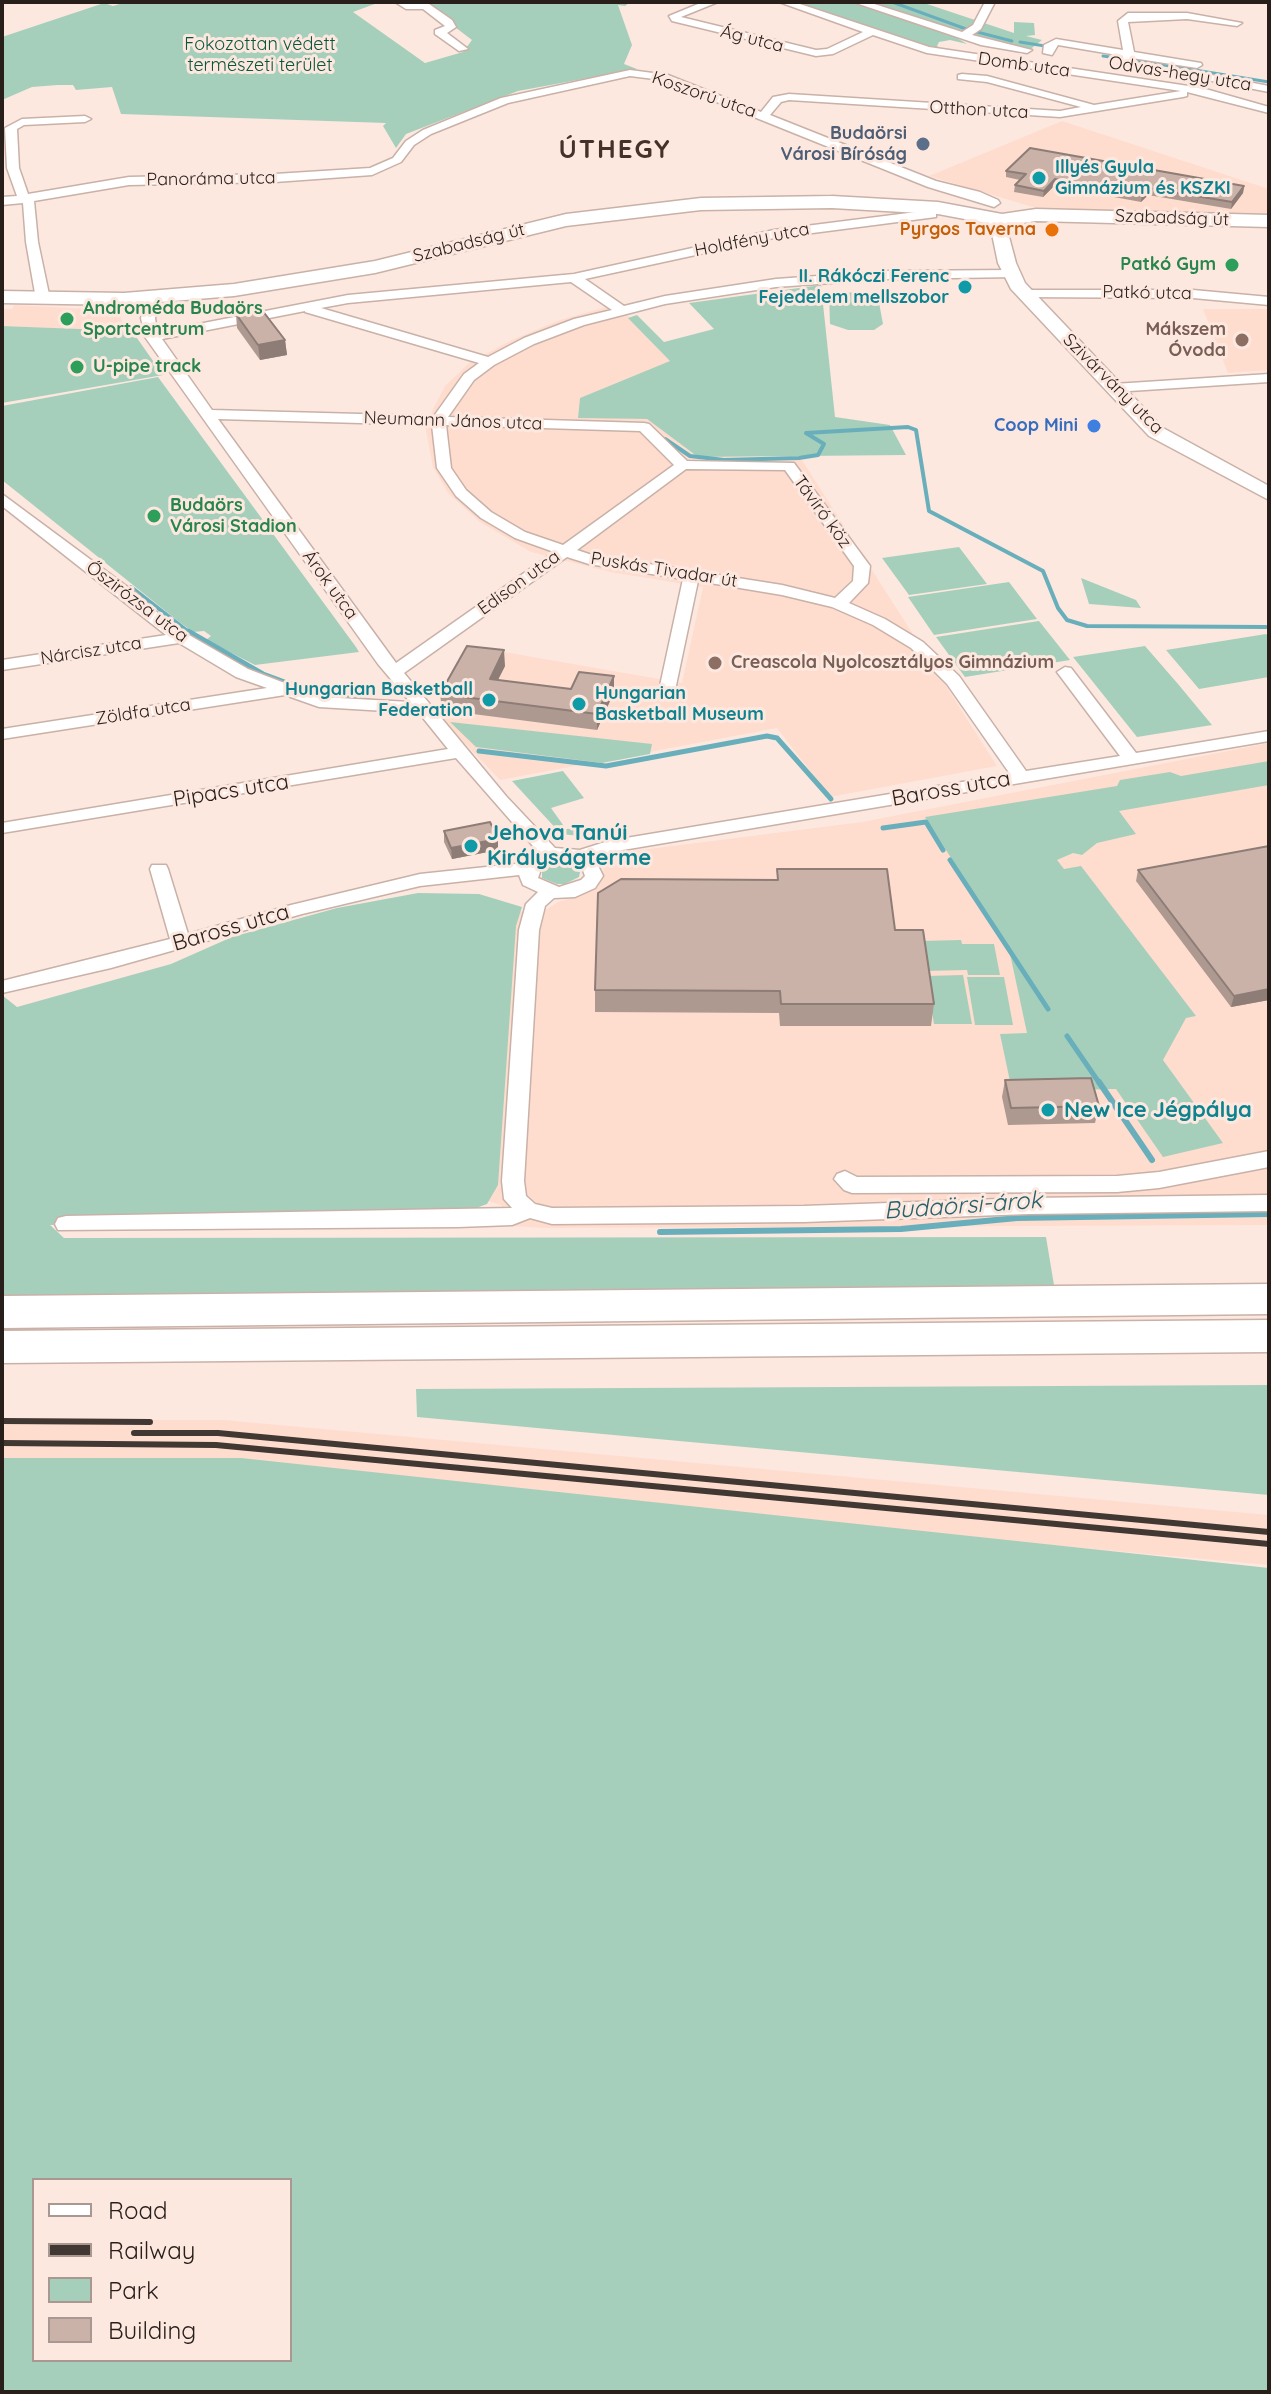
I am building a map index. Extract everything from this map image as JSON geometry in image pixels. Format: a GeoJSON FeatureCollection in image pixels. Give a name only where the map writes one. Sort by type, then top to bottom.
{"type":"FeatureCollection","features":[{"type":"Feature","properties":{"kind":"highway"},"geometry":{"type":"LineString","coordinates":[[2,1312],[1269,1299]]}},
{"type":"Feature","properties":{"kind":"highway"},"geometry":{"type":"LineString","coordinates":[[2,1347],[1269,1336]]}},
{"type":"Feature","properties":{"kind":"main road","name":"Szabadság út"},"geometry":{"type":"LineString","coordinates":[[2,297],[154,297],[234,290],[329,276],[566,220],[650,208],[799,202],[999,215],[1269,221]]}},
{"type":"Feature","properties":{"kind":"street"},"geometry":{"type":"LineString","coordinates":[[400,2],[410,7],[425,6],[448,22],[451,27],[439,32],[463,49]]}},
{"type":"Feature","properties":{"kind":"street","name":"Ág utca"},"geometry":{"type":"LineString","coordinates":[[713,2],[674,16],[816,53],[829,52],[870,33]]}},
{"type":"Feature","properties":{"kind":"street","name":"Domb utca"},"geometry":{"type":"LineString","coordinates":[[784,2],[870,33],[944,54],[1202,91],[1269,110]]}},
{"type":"Feature","properties":{"kind":"street","name":"Odvas-hegy utca"},"geometry":{"type":"LineString","coordinates":[[858,2],[994,45],[1126,59],[1269,89]]}},
{"type":"Feature","properties":{"kind":"street"},"geometry":{"type":"LineString","coordinates":[[964,36],[977,27],[990,2]]}},
{"type":"Feature","properties":{"kind":"street"},"geometry":{"type":"LineString","coordinates":[[1237,23],[1187,16],[1128,16],[1123,21],[1126,59],[1269,76]]}},
{"type":"Feature","properties":{"kind":"street"},"geometry":{"type":"LineString","coordinates":[[963,22],[977,27]]}},
{"type":"Feature","properties":{"kind":"street","name":"Koszorú utca"},"geometry":{"type":"LineString","coordinates":[[410,143],[427,132],[517,96],[617,74],[659,76],[932,184],[976,195],[999,215]]}},
{"type":"Feature","properties":{"kind":"street"},"geometry":{"type":"LineString","coordinates":[[962,77],[987,79],[1098,109]]}},
{"type":"Feature","properties":{"kind":"street","name":"Otthon utca"},"geometry":{"type":"LineString","coordinates":[[763,116],[777,99],[789,97],[1049,114],[1202,91]]}},
{"type":"Feature","properties":{"kind":"street"},"geometry":{"type":"LineString","coordinates":[[1248,104],[1269,98]]}},
{"type":"Feature","properties":{"kind":"street"},"geometry":{"type":"LineString","coordinates":[[43,299],[27,199],[23,196],[13,168],[10,149],[13,125],[85,119]]}},
{"type":"Feature","properties":{"kind":"street","name":"Panoráma utca"},"geometry":{"type":"LineString","coordinates":[[2,201],[129,181],[285,177],[372,171],[397,160],[410,143]]}},
{"type":"Feature","properties":{"kind":"street","name":"Holdfény utca"},"geometry":{"type":"LineString","coordinates":[[152,337],[380,295],[574,278],[738,241],[935,211]]}},
{"type":"Feature","properties":{"kind":"street","name":"Szivárvány utca"},"geometry":{"type":"LineString","coordinates":[[999,215],[1012,274],[1025,294],[1156,432],[1269,494]]}},
{"type":"Feature","properties":{"kind":"street"},"geometry":{"type":"LineString","coordinates":[[439,421],[458,388],[489,362],[551,332],[621,310],[694,294],[776,283],[888,275],[1012,274]]}},
{"type":"Feature","properties":{"kind":"street"},"geometry":{"type":"LineString","coordinates":[[574,278],[621,310]]}},
{"type":"Feature","properties":{"kind":"street","name":"Patkó utca"},"geometry":{"type":"LineString","coordinates":[[1025,294],[1193,294],[1269,301]]}},
{"type":"Feature","properties":{"kind":"street"},"geometry":{"type":"LineString","coordinates":[[152,337],[148,318],[154,297]]}},
{"type":"Feature","properties":{"kind":"street","name":"Holdfény utca"},"geometry":{"type":"LineString","coordinates":[[309,308],[489,362]]}},
{"type":"Feature","properties":{"kind":"street","name":"Árok utca"},"geometry":{"type":"LineString","coordinates":[[152,337],[393,672],[550,854]]}},
{"type":"Feature","properties":{"kind":"street"},"geometry":{"type":"LineString","coordinates":[[1114,388],[1269,378]]}},
{"type":"Feature","properties":{"kind":"street","name":"Neumann János utca"},"geometry":{"type":"LineString","coordinates":[[208,414],[644,427],[683,465]]}},
{"type":"Feature","properties":{"kind":"street","name":"Puskás Tivadar út"},"geometry":{"type":"LineString","coordinates":[[439,421],[444,468],[461,493],[504,527],[563,551],[640,570],[782,590],[838,604],[879,622],[917,645],[953,680],[1021,777]]}},
{"type":"Feature","properties":{"kind":"street","name":"Edison utca"},"geometry":{"type":"LineString","coordinates":[[393,672],[419,657],[683,465]]}},
{"type":"Feature","properties":{"kind":"street","name":"Távíró köz"},"geometry":{"type":"LineString","coordinates":[[683,465],[789,466],[862,566],[860,583],[838,604]]}},
{"type":"Feature","properties":{"kind":"street","name":"Őszirózsa utca"},"geometry":{"type":"LineString","coordinates":[[2,499],[131,597],[179,638],[242,673],[319,702],[423,708]]}},
{"type":"Feature","properties":{"kind":"street"},"geometry":{"type":"LineString","coordinates":[[666,695],[691,576]]}},
{"type":"Feature","properties":{"kind":"street","name":"Nárcisz utca"},"geometry":{"type":"LineString","coordinates":[[2,665],[179,638]]}},
{"type":"Feature","properties":{"kind":"street"},"geometry":{"type":"LineString","coordinates":[[1065,672],[1132,759]]}},
{"type":"Feature","properties":{"kind":"street","name":"Zöldfa utca"},"geometry":{"type":"LineString","coordinates":[[2,734],[284,691]]}},
{"type":"Feature","properties":{"kind":"street","name":"Baross utca"},"geometry":{"type":"LineString","coordinates":[[550,854],[580,856],[608,847],[1269,736]]}},
{"type":"Feature","properties":{"kind":"street","name":"Pipacs utca"},"geometry":{"type":"LineString","coordinates":[[2,828],[460,752]]}},
{"type":"Feature","properties":{"kind":"street","name":"Baross utca"},"geometry":{"type":"LineString","coordinates":[[549,892],[575,891],[588,884],[604,861],[633,845]]}},
{"type":"Feature","properties":{"kind":"street"},"geometry":{"type":"LineString","coordinates":[[550,854],[530,874],[549,892],[536,904],[529,930],[513,1181],[515,1199],[528,1210],[552,1216],[789,1214],[1029,1206],[1269,1203]]}},
{"type":"Feature","properties":{"kind":"street"},"geometry":{"type":"LineString","coordinates":[[580,856],[589,862],[594,876]]}},
{"type":"Feature","properties":{"kind":"street"},"geometry":{"type":"LineString","coordinates":[[159,869],[181,942]]}},
{"type":"Feature","properties":{"kind":"street","name":"Baross utca"},"geometry":{"type":"LineString","coordinates":[[2,987],[420,880],[530,874]]}},
{"type":"Feature","properties":{"kind":"street"},"geometry":{"type":"LineString","coordinates":[[845,1179],[852,1185],[1117,1184],[1159,1180],[1269,1159]]}},
{"type":"Feature","properties":{"kind":"street"},"geometry":{"type":"LineString","coordinates":[[66,1224],[458,1219],[512,1217],[528,1210]]}},
{"type":"Feature","properties":{"kind":"shaded area"},"geometry":{"type":"Polygon","coordinates":[[[1062,121],[1269,189],[1269,215],[1036,208],[929,176],[1062,121]]]}},
{"type":"Feature","properties":{"kind":"shaded area"},"geometry":{"type":"Polygon","coordinates":[[[617,304],[671,361],[581,398],[578,417],[647,419],[698,457],[800,457],[997,766],[830,797],[777,728],[500,780],[438,715],[470,646],[682,683],[703,587],[610,572],[531,552],[480,522],[448,493],[433,467],[425,425],[445,386],[469,363],[512,340],[560,320],[617,304]]]}},
{"type":"Feature","properties":{"kind":"shaded area"},"geometry":{"type":"Polygon","coordinates":[[[14,305],[110,310],[120,315],[125,331],[2,326],[2,309],[12,309],[14,305]]]}},
{"type":"Feature","properties":{"kind":"shaded area","name":"Mákszem Óvoda"},"geometry":{"type":"Polygon","coordinates":[[[1203,309],[1269,309],[1269,370],[1228,373],[1203,309]]]}},
{"type":"Feature","properties":{"kind":"shaded area"},"geometry":{"type":"Polygon","coordinates":[[[1269,743],[1269,1225],[548,1228],[509,1226],[501,1205],[474,1197],[508,909],[538,915],[558,902],[589,892],[598,887],[604,868],[633,851],[862,822],[1269,743]]]}},
{"type":"Feature","properties":{"kind":"shaded area"},"geometry":{"type":"Polygon","coordinates":[[[2,1420],[224,1420],[1269,1515],[1269,1565],[212,1469],[2,1470],[2,1420]]]}},
{"type":"Feature","properties":{"kind":"green space","name":"Fokozottan védett természeti terület"},"geometry":{"type":"Polygon","coordinates":[[[126,2],[380,2],[353,12],[425,63],[463,52],[472,40],[426,5],[413,8],[405,2],[630,2],[625,6],[618,5],[632,45],[624,64],[637,69],[518,91],[406,134],[396,148],[383,126],[386,123],[121,114],[112,87],[76,90],[73,85],[32,87],[2,100],[2,37],[104,3],[113,6],[126,2]]]}},
{"type":"Feature","properties":{"kind":"green space"},"geometry":{"type":"Polygon","coordinates":[[[782,2],[921,2],[1014,33],[1014,22],[1034,23],[1035,35],[1026,36],[1042,40],[1028,51],[942,29],[967,44],[950,40],[939,42],[937,46],[941,49],[936,50],[782,2]]]}},
{"type":"Feature","properties":{"kind":"green space"},"geometry":{"type":"Polygon","coordinates":[[[821,285],[835,417],[890,425],[906,455],[698,457],[647,419],[578,418],[580,398],[670,361],[628,318],[637,315],[664,342],[714,329],[689,303],[821,285]]]}},
{"type":"Feature","properties":{"kind":"green space"},"geometry":{"type":"Polygon","coordinates":[[[877,292],[883,324],[874,330],[848,330],[830,324],[829,293],[877,292]]]}},
{"type":"Feature","properties":{"kind":"green space"},"geometry":{"type":"Polygon","coordinates":[[[2,326],[132,331],[163,375],[2,403],[2,326]]]}},
{"type":"Feature","properties":{"kind":"green space","name":"Budaörs Városi Stadion"},"geometry":{"type":"Polygon","coordinates":[[[158,377],[359,652],[255,665],[206,640],[211,636],[204,631],[193,632],[2,480],[2,406],[158,377]]]}},
{"type":"Feature","properties":{"kind":"green space"},"geometry":{"type":"Polygon","coordinates":[[[959,547],[987,584],[909,595],[882,558],[959,547]]]}},
{"type":"Feature","properties":{"kind":"green space"},"geometry":{"type":"Polygon","coordinates":[[[1081,578],[1136,600],[1141,608],[1089,604],[1081,578]]]}},
{"type":"Feature","properties":{"kind":"green space"},"geometry":{"type":"Polygon","coordinates":[[[1009,582],[1037,619],[934,635],[908,597],[1009,582]]]}},
{"type":"Feature","properties":{"kind":"green space"},"geometry":{"type":"Polygon","coordinates":[[[1039,621],[1070,660],[965,677],[936,637],[1039,621]]]}},
{"type":"Feature","properties":{"kind":"green space"},"geometry":{"type":"Polygon","coordinates":[[[1266,634],[1269,637],[1269,677],[1199,689],[1166,650],[1266,634]]]}},
{"type":"Feature","properties":{"kind":"green space"},"geometry":{"type":"Polygon","coordinates":[[[1145,646],[1212,725],[1137,737],[1073,657],[1145,646]]]}},
{"type":"Feature","properties":{"kind":"green space"},"geometry":{"type":"Polygon","coordinates":[[[450,722],[652,744],[650,754],[602,763],[476,747],[450,722]]]}},
{"type":"Feature","properties":{"kind":"green space"},"geometry":{"type":"Polygon","coordinates":[[[1269,761],[1269,785],[1119,811],[1136,834],[1097,843],[1082,855],[1073,853],[1057,860],[1064,869],[1081,866],[1196,1016],[1186,1018],[1163,1060],[1223,1143],[1163,1157],[1116,1089],[1012,1091],[1000,1034],[1027,1033],[1009,949],[925,817],[1117,786],[1120,780],[1170,772],[1181,776],[1269,761]]]}},
{"type":"Feature","properties":{"kind":"green space"},"geometry":{"type":"Polygon","coordinates":[[[563,771],[584,798],[551,808],[566,829],[583,828],[590,837],[561,834],[512,781],[563,771]]]}},
{"type":"Feature","properties":{"kind":"green space"},"geometry":{"type":"Polygon","coordinates":[[[555,861],[572,863],[580,872],[579,877],[565,884],[542,878],[542,868],[555,861]]]}},
{"type":"Feature","properties":{"kind":"green space"},"geometry":{"type":"Polygon","coordinates":[[[418,893],[479,894],[522,907],[516,926],[498,1185],[487,1204],[460,1214],[50,1225],[64,1238],[1046,1237],[1054,1285],[2,1299],[2,995],[17,1007],[171,964],[232,937],[337,908],[418,893]]]}},
{"type":"Feature","properties":{"kind":"green space"},"geometry":{"type":"Polygon","coordinates":[[[961,940],[962,944],[994,944],[1000,975],[968,975],[967,970],[925,971],[920,941],[961,940]]]}},
{"type":"Feature","properties":{"kind":"green space"},"geometry":{"type":"Polygon","coordinates":[[[963,975],[972,1024],[934,1024],[926,976],[963,975]]]}},
{"type":"Feature","properties":{"kind":"green space"},"geometry":{"type":"Polygon","coordinates":[[[967,977],[1004,977],[1013,1025],[975,1025],[967,977]]]}},
{"type":"Feature","properties":{"kind":"green space"},"geometry":{"type":"Polygon","coordinates":[[[1269,1385],[1269,1495],[417,1417],[416,1389],[1269,1385]]]}},
{"type":"Feature","properties":{"kind":"green space"},"geometry":{"type":"Polygon","coordinates":[[[2,1458],[241,1458],[1269,1568],[1269,2392],[2,2392],[2,1458]]]}},
{"type":"Feature","properties":{"kind":"building"},"geometry":{"type":"Polygon","coordinates":[[[1030,148],[1244,186],[1232,202],[1149,188],[1142,195],[1055,179],[1044,191],[1015,185],[1026,174],[1006,171],[1030,148]]]}},
{"type":"Feature","properties":{"kind":"building"},"geometry":{"type":"Polygon","coordinates":[[[262,310],[285,340],[258,345],[236,314],[262,310]]]}},
{"type":"Feature","properties":{"kind":"building"},"geometry":{"type":"Polygon","coordinates":[[[467,646],[504,650],[490,679],[571,689],[579,672],[614,676],[597,714],[440,694],[467,646]]]}},
{"type":"Feature","properties":{"kind":"building"},"geometry":{"type":"Polygon","coordinates":[[[490,822],[498,839],[451,848],[444,831],[490,822]]]}},
{"type":"Feature","properties":{"kind":"building"},"geometry":{"type":"Polygon","coordinates":[[[1269,846],[1269,989],[1234,996],[1138,870],[1269,846]]]}},
{"type":"Feature","properties":{"kind":"building"},"geometry":{"type":"Polygon","coordinates":[[[777,869],[887,869],[895,930],[923,930],[934,1004],[781,1004],[780,991],[595,990],[598,893],[621,879],[778,880],[777,869]]]}},
{"type":"Feature","properties":{"kind":"building"},"geometry":{"type":"Polygon","coordinates":[[[1091,1078],[1099,1106],[1011,1108],[1005,1080],[1091,1078]]]}},
{"type":"Feature","properties":{"kind":"waterway"},"geometry":{"type":"LineString","coordinates":[[892,2],[966,29]]}},
{"type":"Feature","properties":{"kind":"waterway"},"geometry":{"type":"LineString","coordinates":[[977,32],[1012,41]]}},
{"type":"Feature","properties":{"kind":"waterway"},"geometry":{"type":"LineString","coordinates":[[1020,42],[1045,46]]}},
{"type":"Feature","properties":{"kind":"waterway"},"geometry":{"type":"LineString","coordinates":[[1103,56],[1123,59]]}},
{"type":"Feature","properties":{"kind":"waterway"},"geometry":{"type":"LineString","coordinates":[[1133,60],[1269,82]]}},
{"type":"Feature","properties":{"kind":"waterway"},"geometry":{"type":"LineString","coordinates":[[665,439],[690,456],[724,460],[799,458],[818,455],[824,444],[806,433],[908,427],[916,430],[929,511],[1043,571],[1058,608],[1067,620],[1087,626],[1266,627]]}},
{"type":"Feature","properties":{"kind":"waterway","name":"Budaörsi-árok"},"geometry":{"type":"LineString","coordinates":[[131,587],[190,633]]}},
{"type":"Feature","properties":{"kind":"waterway","name":"Budaörsi-árok"},"geometry":{"type":"LineString","coordinates":[[188,631],[263,674],[290,684],[369,701]]}},
{"type":"Feature","properties":{"kind":"waterway","name":"Budaörsi-árok"},"geometry":{"type":"LineString","coordinates":[[479,751],[606,766],[767,736],[777,738],[831,799]]}},
{"type":"Feature","properties":{"kind":"waterway","name":"Budaörsi-árok"},"geometry":{"type":"LineString","coordinates":[[883,828],[926,822],[943,850]]}},
{"type":"Feature","properties":{"kind":"waterway","name":"Budaörsi-árok"},"geometry":{"type":"LineString","coordinates":[[950,860],[1048,1009]]}},
{"type":"Feature","properties":{"kind":"waterway","name":"Budaörsi-árok"},"geometry":{"type":"LineString","coordinates":[[1067,1036],[1100,1084]]}},
{"type":"Feature","properties":{"kind":"waterway","name":"Budaörsi-árok"},"geometry":{"type":"LineString","coordinates":[[1099,1082],[1152,1160]]}},
{"type":"Feature","properties":{"kind":"waterway","name":"Budaörsi-árok"},"geometry":{"type":"LineString","coordinates":[[660,1232],[901,1229],[1017,1218],[1269,1214]]}},
{"type":"Feature","properties":{"kind":"railway"},"geometry":{"type":"LineString","coordinates":[[2,1421],[150,1422]]}},
{"type":"Feature","properties":{"kind":"railway"},"geometry":{"type":"LineString","coordinates":[[134,1433],[218,1433],[1269,1532]]}},
{"type":"Feature","properties":{"kind":"railway"},"geometry":{"type":"LineString","coordinates":[[2,1443],[216,1445],[1269,1544]]}},
{"type":"Feature","properties":{"kind":"place","name":"Budaörsi Városi Bíróság"},"geometry":{"type":"Point","coordinates":[923,144]}},
{"type":"Feature","properties":{"kind":"place","name":"Illyés Gyula Gimnázium és KSZKI"},"geometry":{"type":"Point","coordinates":[1039,178]}},
{"type":"Feature","properties":{"kind":"place","name":"Pyrgos Taverna"},"geometry":{"type":"Point","coordinates":[1052,230]}},
{"type":"Feature","properties":{"kind":"place","name":"Patkó Gym"},"geometry":{"type":"Point","coordinates":[1232,265]}},
{"type":"Feature","properties":{"kind":"place","name":"II. Rákóczi Ferenc Fejedelem mellszobor"},"geometry":{"type":"Point","coordinates":[965,287]}},
{"type":"Feature","properties":{"kind":"place","name":"Androméda Budaörs Sportcentrum"},"geometry":{"type":"Point","coordinates":[67,319]}},
{"type":"Feature","properties":{"kind":"place","name":"Mákszem Óvoda"},"geometry":{"type":"Point","coordinates":[1242,340]}},
{"type":"Feature","properties":{"kind":"place","name":"U-pipe track"},"geometry":{"type":"Point","coordinates":[77,367]}},
{"type":"Feature","properties":{"kind":"place","name":"Coop Mini"},"geometry":{"type":"Point","coordinates":[1094,426]}},
{"type":"Feature","properties":{"kind":"place","name":"Budaörs Városi Stadion"},"geometry":{"type":"Point","coordinates":[154,516]}},
{"type":"Feature","properties":{"kind":"place","name":"Creascola Nyolcosztályos Gimnázium"},"geometry":{"type":"Point","coordinates":[715,663]}},
{"type":"Feature","properties":{"kind":"place","name":"Hungarian Basketball Federation"},"geometry":{"type":"Point","coordinates":[489,700]}},
{"type":"Feature","properties":{"kind":"place","name":"Hungarian Basketball Museum"},"geometry":{"type":"Point","coordinates":[579,704]}},
{"type":"Feature","properties":{"kind":"place","name":"Jehova Tanúi Királyságterme"},"geometry":{"type":"Point","coordinates":[471,846]}},
{"type":"Feature","properties":{"kind":"place","name":"New Ice Jégpálya"},"geometry":{"type":"Point","coordinates":[1048,1110]}},
{"type":"Feature","properties":{"kind":"district","name":"ÚTHEGY"},"geometry":{"type":"Point","coordinates":[615,150]}}]}
